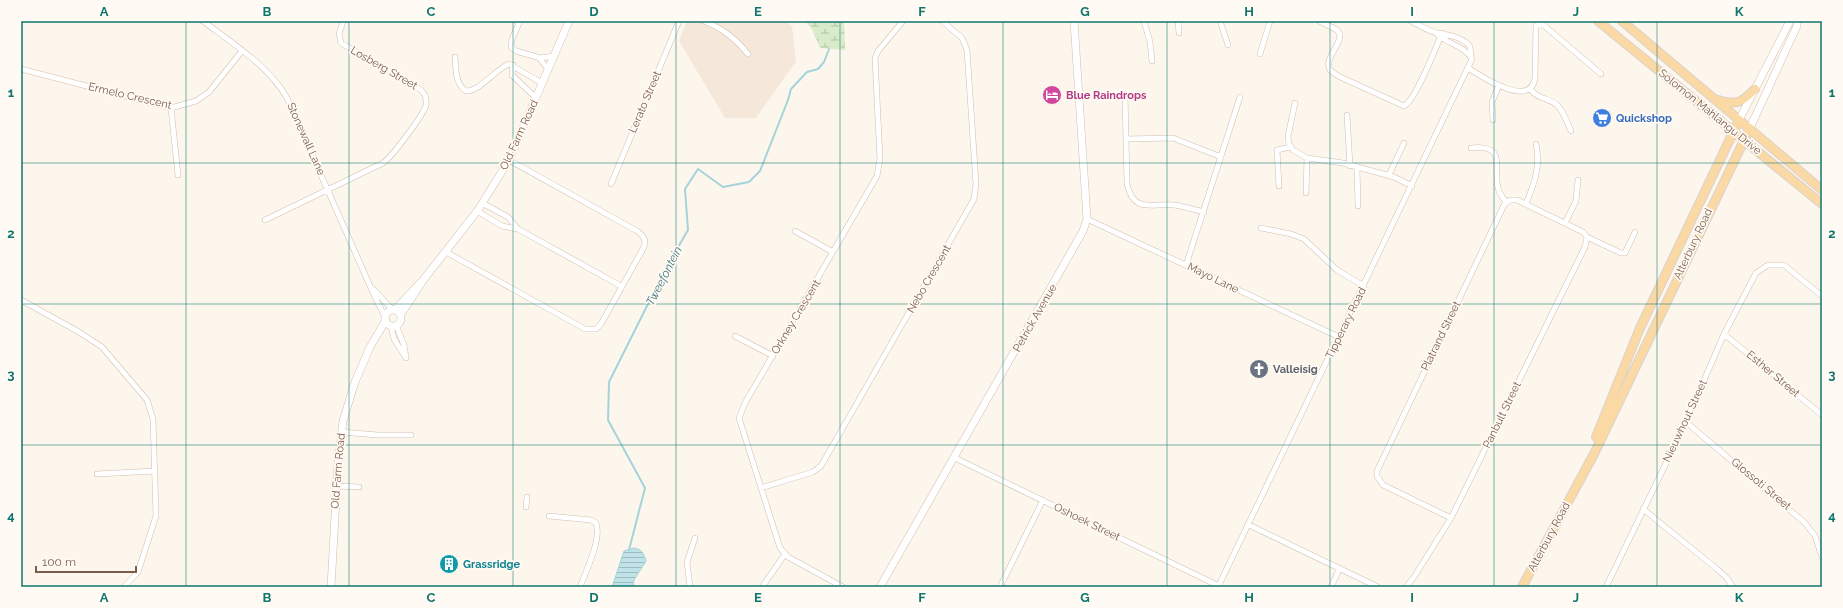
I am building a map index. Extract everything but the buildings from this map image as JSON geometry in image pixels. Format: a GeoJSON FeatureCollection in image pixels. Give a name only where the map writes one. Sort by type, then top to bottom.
{"type":"FeatureCollection","features":[{"type":"Feature","properties":{"kind":"main road","name":"Solomon Mahlangu Drive"},"geometry":{"type":"LineString","coordinates":[[1598,21],[1822,204]]}},
{"type":"Feature","properties":{"kind":"main road","name":"Solomon Mahlangu Drive"},"geometry":{"type":"LineString","coordinates":[[1622,21],[1822,190]]}},
{"type":"Feature","properties":{"kind":"main road"},"geometry":{"type":"LineString","coordinates":[[1716,99],[1726,102],[1741,101],[1755,89]]}},
{"type":"Feature","properties":{"kind":"main road","name":"Atterbury Road"},"geometry":{"type":"LineString","coordinates":[[1586,466],[1590,452],[1640,328],[1739,120]]}},
{"type":"Feature","properties":{"kind":"main road","name":"Atterbury Road"},"geometry":{"type":"LineString","coordinates":[[1522,587],[1586,466],[1594,454],[1750,128]]}},
{"type":"Feature","properties":{"kind":"street","name":"Stonewall Lane"},"geometry":{"type":"LineString","coordinates":[[203,21],[272,75],[280,85],[371,286],[389,322]]}},
{"type":"Feature","properties":{"kind":"street","name":"Losberg Street"},"geometry":{"type":"LineString","coordinates":[[328,190],[378,167],[388,160],[424,110],[426,102],[425,95],[416,87],[343,44],[338,36],[343,21]]}},
{"type":"Feature","properties":{"kind":"street"},"geometry":{"type":"LineString","coordinates":[[520,21],[512,39],[512,48],[522,54],[537,57]]}},
{"type":"Feature","properties":{"kind":"street","name":"Old Farm Road"},"geometry":{"type":"LineString","coordinates":[[396,311],[446,252],[477,211],[509,160],[570,21]]}},
{"type":"Feature","properties":{"kind":"street","name":"Lerato Street"},"geometry":{"type":"LineString","coordinates":[[611,184],[679,21]]}},
{"type":"Feature","properties":{"kind":"street"},"geometry":{"type":"LineString","coordinates":[[704,21],[733,37],[748,54]]}},
{"type":"Feature","properties":{"kind":"street","name":"Orkney Crescent"},"geometry":{"type":"LineString","coordinates":[[784,554],[778,545],[738,418],[745,403],[879,170],[880,160],[875,58],[878,51],[903,21]]}},
{"type":"Feature","properties":{"kind":"street","name":"Nebo Crescent"},"geometry":{"type":"LineString","coordinates":[[761,488],[813,472],[821,466],[974,199],[976,184],[967,50],[962,38],[942,21]]}},
{"type":"Feature","properties":{"kind":"street","name":"Petrick Avenue"},"geometry":{"type":"LineString","coordinates":[[880,587],[955,458],[1083,231],[1087,219],[1074,21]]}},
{"type":"Feature","properties":{"kind":"street"},"geometry":{"type":"LineString","coordinates":[[1144,21],[1149,36],[1152,61]]}},
{"type":"Feature","properties":{"kind":"street"},"geometry":{"type":"LineString","coordinates":[[1178,21],[1179,33]]}},
{"type":"Feature","properties":{"kind":"street"},"geometry":{"type":"LineString","coordinates":[[1220,21],[1228,45]]}},
{"type":"Feature","properties":{"kind":"street"},"geometry":{"type":"LineString","coordinates":[[1260,54],[1270,21]]}},
{"type":"Feature","properties":{"kind":"street"},"geometry":{"type":"LineString","coordinates":[[1318,21],[1335,29],[1340,34],[1339,41],[1329,62],[1330,70],[1338,76],[1401,106],[1407,105],[1410,102],[1441,35]]}},
{"type":"Feature","properties":{"kind":"street"},"geometry":{"type":"LineString","coordinates":[[1411,21],[1441,35],[1468,43],[1471,57]]}},
{"type":"Feature","properties":{"kind":"street","name":"Atterbury Road"},"geometry":{"type":"LineString","coordinates":[[1739,120],[1790,21]]}},
{"type":"Feature","properties":{"kind":"street","name":"Atterbury Road"},"geometry":{"type":"LineString","coordinates":[[1750,128],[1797,21]]}},
{"type":"Feature","properties":{"kind":"street"},"geometry":{"type":"LineString","coordinates":[[1468,68],[1499,85],[1520,92],[1530,89],[1535,83],[1535,40],[1536,26],[1539,23],[1543,24],[1601,74]]}},
{"type":"Feature","properties":{"kind":"street"},"geometry":{"type":"LineString","coordinates":[[1441,35],[1464,50],[1471,57]]}},
{"type":"Feature","properties":{"kind":"street","name":"Ermelo Crescent"},"geometry":{"type":"LineString","coordinates":[[21,69],[171,108],[196,100],[209,92],[242,52]]}},
{"type":"Feature","properties":{"kind":"street"},"geometry":{"type":"LineString","coordinates":[[548,69],[539,58],[555,56]]}},
{"type":"Feature","properties":{"kind":"street"},"geometry":{"type":"LineString","coordinates":[[455,57],[457,76],[460,84],[466,91],[476,89],[499,68],[509,64],[542,83]]}},
{"type":"Feature","properties":{"kind":"street","name":"Tipperary Road"},"geometry":{"type":"LineString","coordinates":[[1219,586],[1412,186],[1468,68],[1471,57]]}},
{"type":"Feature","properties":{"kind":"street"},"geometry":{"type":"LineString","coordinates":[[513,65],[512,75],[536,98]]}},
{"type":"Feature","properties":{"kind":"street"},"geometry":{"type":"LineString","coordinates":[[1493,120],[1491,106],[1499,85]]}},
{"type":"Feature","properties":{"kind":"street"},"geometry":{"type":"LineString","coordinates":[[1530,89],[1538,97],[1557,105],[1563,113],[1571,131]]}},
{"type":"Feature","properties":{"kind":"street"},"geometry":{"type":"LineString","coordinates":[[1125,94],[1128,184],[1129,192],[1135,201],[1146,206],[1173,205],[1204,212]]}},
{"type":"Feature","properties":{"kind":"street"},"geometry":{"type":"LineString","coordinates":[[1186,265],[1240,97]]}},
{"type":"Feature","properties":{"kind":"street"},"geometry":{"type":"LineString","coordinates":[[1295,103],[1288,136],[1290,147],[1296,153],[1307,158],[1389,175],[1412,186]]}},
{"type":"Feature","properties":{"kind":"street"},"geometry":{"type":"LineString","coordinates":[[171,108],[178,175]]}},
{"type":"Feature","properties":{"kind":"street"},"geometry":{"type":"LineString","coordinates":[[1347,115],[1350,166]]}},
{"type":"Feature","properties":{"kind":"street"},"geometry":{"type":"LineString","coordinates":[[1126,139],[1173,138],[1221,157]]}},
{"type":"Feature","properties":{"kind":"street"},"geometry":{"type":"LineString","coordinates":[[1389,175],[1404,143]]}},
{"type":"Feature","properties":{"kind":"street"},"geometry":{"type":"LineString","coordinates":[[1526,204],[1537,172],[1539,159],[1536,144]]}},
{"type":"Feature","properties":{"kind":"street"},"geometry":{"type":"LineString","coordinates":[[1279,186],[1277,150],[1290,147]]}},
{"type":"Feature","properties":{"kind":"street"},"geometry":{"type":"LineString","coordinates":[[1471,148],[1486,147],[1493,151],[1498,165],[1498,189],[1506,202],[1517,200],[1583,232],[1587,237],[1623,254],[1625,253],[1635,232]]}},
{"type":"Feature","properties":{"kind":"street"},"geometry":{"type":"LineString","coordinates":[[1306,193],[1307,158]]}},
{"type":"Feature","properties":{"kind":"street"},"geometry":{"type":"LineString","coordinates":[[446,252],[579,326],[590,330],[596,329],[601,324],[644,247],[645,242],[643,236],[637,231],[509,160]]}},
{"type":"Feature","properties":{"kind":"street"},"geometry":{"type":"LineString","coordinates":[[1357,168],[1358,206]]}},
{"type":"Feature","properties":{"kind":"street"},"geometry":{"type":"LineString","coordinates":[[1565,223],[1576,201],[1578,180]]}},
{"type":"Feature","properties":{"kind":"street"},"geometry":{"type":"LineString","coordinates":[[265,220],[328,190]]}},
{"type":"Feature","properties":{"kind":"street","name":"Platrand Street"},"geometry":{"type":"LineString","coordinates":[[1450,518],[1383,485],[1377,476],[1377,471],[1506,202]]}},
{"type":"Feature","properties":{"kind":"street"},"geometry":{"type":"LineString","coordinates":[[482,203],[508,217],[518,229]]}},
{"type":"Feature","properties":{"kind":"street"},"geometry":{"type":"LineString","coordinates":[[477,211],[502,226],[518,229],[621,286]]}},
{"type":"Feature","properties":{"kind":"street","name":"Mayo Lane"},"geometry":{"type":"LineString","coordinates":[[1087,219],[1339,338]]}},
{"type":"Feature","properties":{"kind":"street"},"geometry":{"type":"LineString","coordinates":[[1261,228],[1291,234],[1304,239],[1337,270],[1364,286]]}},
{"type":"Feature","properties":{"kind":"street"},"geometry":{"type":"LineString","coordinates":[[795,231],[833,252]]}},
{"type":"Feature","properties":{"kind":"street","name":"Panbult Street"},"geometry":{"type":"LineString","coordinates":[[1406,587],[1414,577],[1450,518],[1585,247],[1587,237]]}},
{"type":"Feature","properties":{"kind":"street","name":"Nieuwhout Street"},"geometry":{"type":"LineString","coordinates":[[1606,587],[1686,422],[1724,334],[1756,273],[1764,266],[1774,264],[1787,267],[1822,296]]}},
{"type":"Feature","properties":{"kind":"street","name":"Stonewall Lane"},"geometry":{"type":"LineString","coordinates":[[371,286],[396,311]]}},
{"type":"Feature","properties":{"kind":"street"},"geometry":{"type":"LineString","coordinates":[[21,300],[97,342],[113,358],[150,406],[153,419],[157,509],[155,523],[138,572],[124,587]]}},
{"type":"Feature","properties":{"kind":"street"},"geometry":{"type":"LineString","coordinates":[[389,322],[400,322],[396,311],[388,312],[389,322],[394,339],[406,358],[404,345],[389,322]]}},
{"type":"Feature","properties":{"kind":"street","name":"Old Farm Road"},"geometry":{"type":"LineString","coordinates":[[332,587],[336,486],[341,432],[350,394],[370,348],[389,322]]}},
{"type":"Feature","properties":{"kind":"street","name":"Esther Street"},"geometry":{"type":"LineString","coordinates":[[1724,334],[1822,415]]}},
{"type":"Feature","properties":{"kind":"street"},"geometry":{"type":"LineString","coordinates":[[735,336],[773,356]]}},
{"type":"Feature","properties":{"kind":"street","name":"Glossoti Street"},"geometry":{"type":"LineString","coordinates":[[1686,422],[1805,522],[1815,536],[1822,557]]}},
{"type":"Feature","properties":{"kind":"street"},"geometry":{"type":"LineString","coordinates":[[341,432],[378,435],[411,435]]}},
{"type":"Feature","properties":{"kind":"street","name":"Oshoek Street"},"geometry":{"type":"LineString","coordinates":[[955,458],[1219,586]]}},
{"type":"Feature","properties":{"kind":"street"},"geometry":{"type":"LineString","coordinates":[[97,474],[155,471]]}},
{"type":"Feature","properties":{"kind":"street"},"geometry":{"type":"LineString","coordinates":[[336,486],[359,487]]}},
{"type":"Feature","properties":{"kind":"street"},"geometry":{"type":"LineString","coordinates":[[526,507],[527,497]]}},
{"type":"Feature","properties":{"kind":"street"},"geometry":{"type":"LineString","coordinates":[[1000,587],[1043,500]]}},
{"type":"Feature","properties":{"kind":"street"},"geometry":{"type":"LineString","coordinates":[[1643,509],[1717,569],[1726,577],[1733,587]]}},
{"type":"Feature","properties":{"kind":"street"},"geometry":{"type":"LineString","coordinates":[[549,516],[591,520],[596,523],[598,533],[589,565],[580,587]]}},
{"type":"Feature","properties":{"kind":"street"},"geometry":{"type":"LineString","coordinates":[[1249,525],[1378,587]]}},
{"type":"Feature","properties":{"kind":"street"},"geometry":{"type":"LineString","coordinates":[[690,587],[687,562],[694,538]]}},
{"type":"Feature","properties":{"kind":"street"},"geometry":{"type":"LineString","coordinates":[[762,587],[784,554],[843,587]]}},
{"type":"Feature","properties":{"kind":"street"},"geometry":{"type":"LineString","coordinates":[[1331,587],[1340,568]]}},
{"type":"Feature","properties":{"kind":"shaded area"},"geometry":{"type":"Polygon","coordinates":[[[687,21],[785,21],[792,26],[796,61],[756,118],[725,118],[679,41],[687,21]]]}},
{"type":"Feature","properties":{"kind":"green space"},"geometry":{"type":"Polygon","coordinates":[[[805,21],[844,21],[845,50],[820,48],[812,29],[805,21]]]}},
{"type":"Feature","properties":{"kind":"water"},"geometry":{"type":"Polygon","coordinates":[[[634,548],[639,549],[642,552],[646,561],[634,580],[633,587],[612,587],[624,551],[634,548]]]}},
{"type":"Feature","properties":{"kind":"waterway","name":"Tweefontein"},"geometry":{"type":"LineString","coordinates":[[629,550],[645,488],[608,420],[609,382],[666,268],[688,230],[685,189],[698,169],[723,187],[749,182],[760,171],[791,89],[807,72],[818,69],[824,62],[829,49]]}},
{"type":"Feature","properties":{"kind":"place","name":"Blue Raindrops"},"geometry":{"type":"Point","coordinates":[1052,95]}},
{"type":"Feature","properties":{"kind":"place","name":"Quickshop"},"geometry":{"type":"Point","coordinates":[1602,118]}},
{"type":"Feature","properties":{"kind":"place","name":"Valleisig"},"geometry":{"type":"Point","coordinates":[1259,369]}},
{"type":"Feature","properties":{"kind":"place","name":"Grassridge"},"geometry":{"type":"Point","coordinates":[449,564]}}]}
